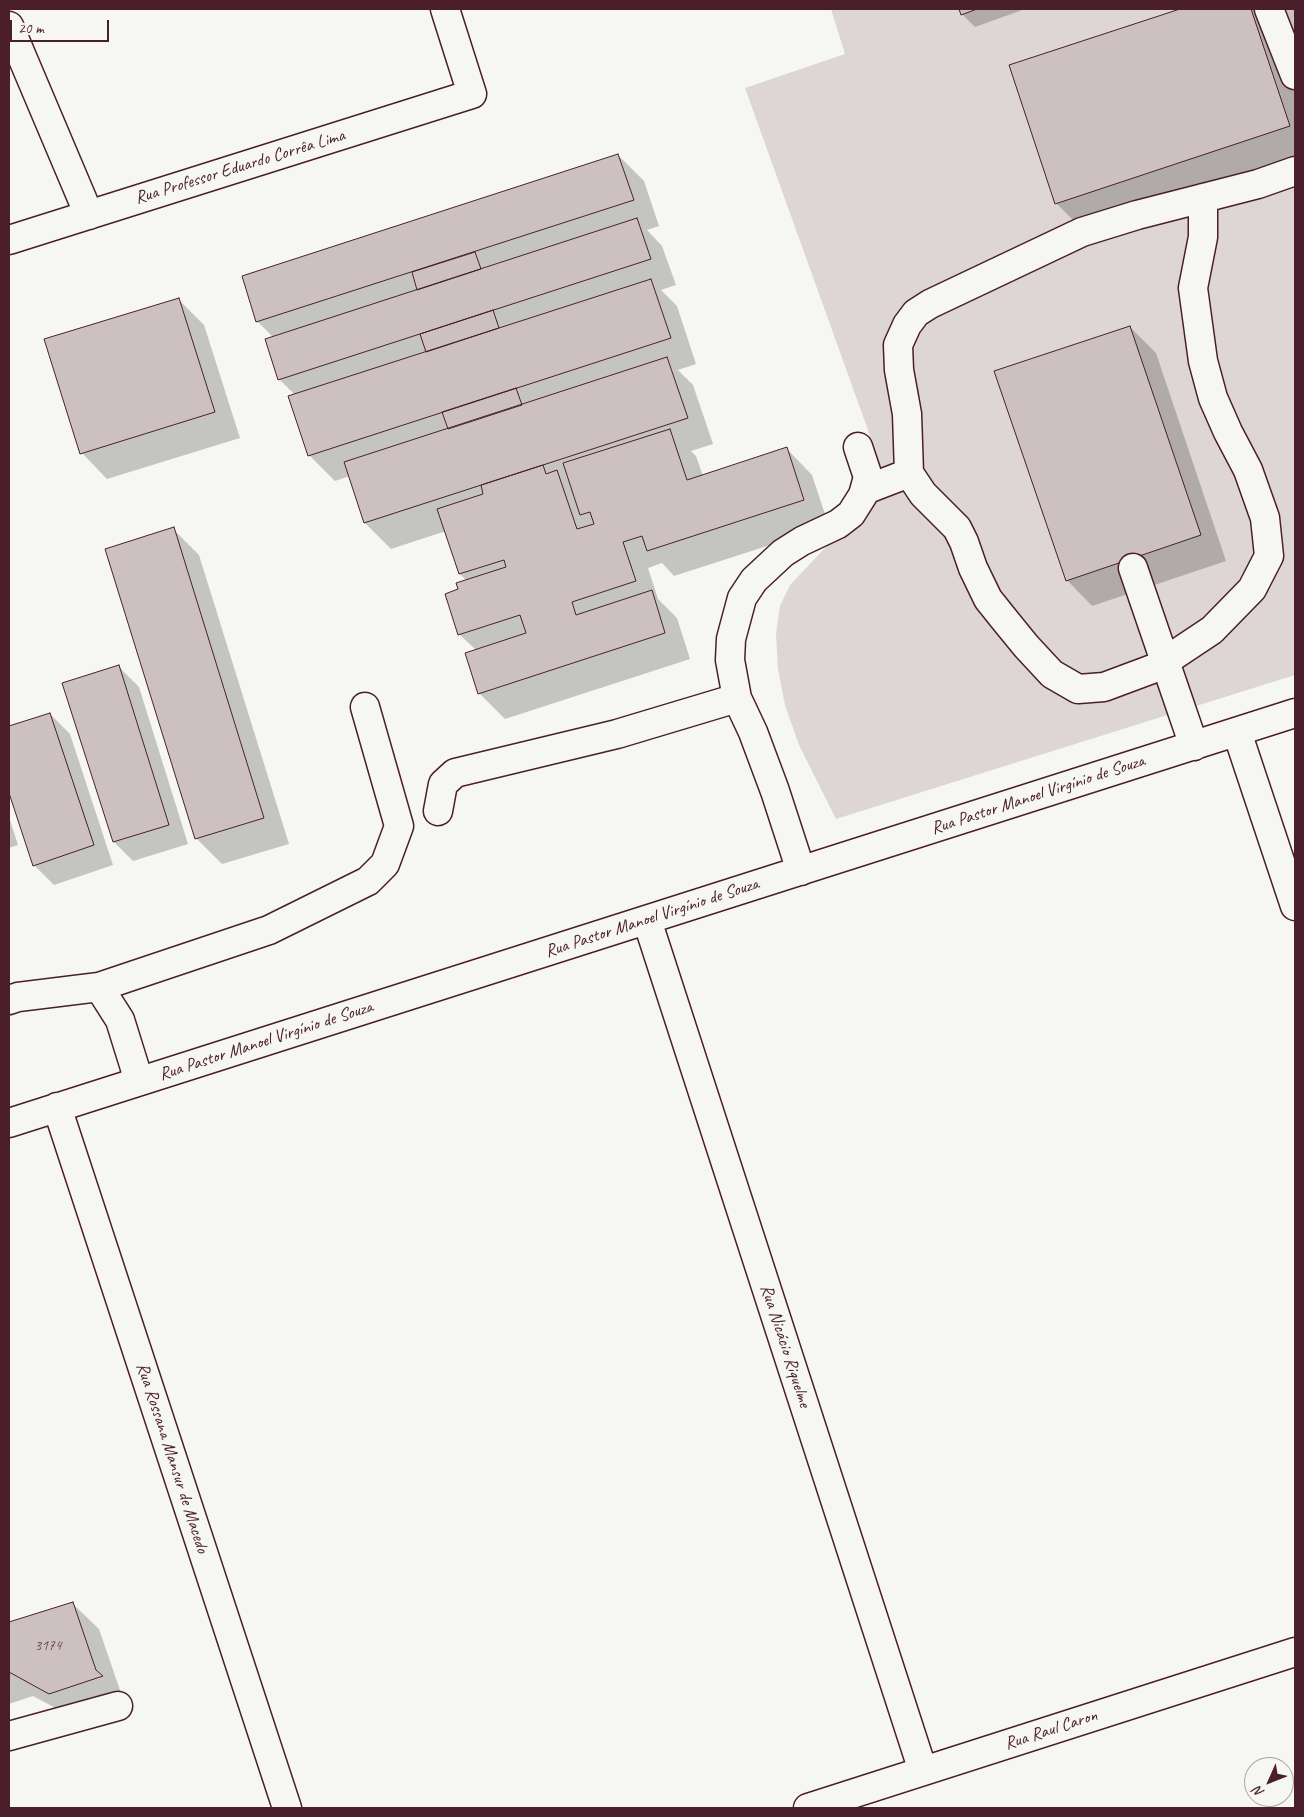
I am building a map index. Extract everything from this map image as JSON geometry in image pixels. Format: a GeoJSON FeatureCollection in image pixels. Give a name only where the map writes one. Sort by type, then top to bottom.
{"type":"FeatureCollection","features":[{"type":"Feature","properties":{"kind":"street","name":"Rua Professor Eduardo Corrêa Lima"},"geometry":{"type":"LineString","coordinates":[[9,240],[472,94],[445,9]]}},
{"type":"Feature","properties":{"kind":"street"},"geometry":{"type":"LineString","coordinates":[[1269,9],[1295,75]]}},
{"type":"Feature","properties":{"kind":"street"},"geometry":{"type":"LineString","coordinates":[[9,26],[89,215]]}},
{"type":"Feature","properties":{"kind":"street"},"geometry":{"type":"LineString","coordinates":[[1203,198],[1203,237],[1193,288],[1203,361],[1213,398],[1248,470],[1265,518],[1269,556],[1252,589],[1212,630],[1155,668],[1104,687],[1078,689],[1052,674],[1026,646],[988,599],[957,528],[923,494],[909,473],[907,414],[899,370],[898,345],[907,325],[916,313],[930,304],[1082,232],[1137,215],[1203,198],[1258,184],[1295,171]]}},
{"type":"Feature","properties":{"kind":"street"},"geometry":{"type":"LineString","coordinates":[[801,870],[760,749],[737,698],[730,660],[732,638],[742,598],[754,580],[783,553],[802,541],[838,524],[851,514],[864,495],[868,477],[858,447]]}},
{"type":"Feature","properties":{"kind":"street"},"geometry":{"type":"LineString","coordinates":[[864,490],[909,473]]}},
{"type":"Feature","properties":{"kind":"street"},"geometry":{"type":"LineString","coordinates":[[1133,568],[1194,746]]}},
{"type":"Feature","properties":{"kind":"street"},"geometry":{"type":"LineString","coordinates":[[438,811],[443,784],[455,773],[617,734],[737,698]]}},
{"type":"Feature","properties":{"kind":"street"},"geometry":{"type":"LineString","coordinates":[[9,1000],[18,997],[99,987],[269,930],[368,881],[385,864],[399,826],[366,707]]}},
{"type":"Feature","properties":{"kind":"street","name":"Rua Pastor Manoel Virgínio de Souza"},"geometry":{"type":"LineString","coordinates":[[9,1123],[1295,713]]}},
{"type":"Feature","properties":{"kind":"street"},"geometry":{"type":"LineString","coordinates":[[1237,732],[1295,906]]}},
{"type":"Feature","properties":{"kind":"street","name":"Rua Nicácio Riquelme"},"geometry":{"type":"LineString","coordinates":[[647,920],[923,1771]]}},
{"type":"Feature","properties":{"kind":"street"},"geometry":{"type":"LineString","coordinates":[[99,987],[120,1020],[139,1081]]}},
{"type":"Feature","properties":{"kind":"street","name":"Rua Rossana Mansur de Macedo"},"geometry":{"type":"LineString","coordinates":[[57,1107],[287,1808]]}},
{"type":"Feature","properties":{"kind":"street","name":"Rua Raul Caron"},"geometry":{"type":"LineString","coordinates":[[808,1808],[1295,1652]]}},
{"type":"Feature","properties":{"kind":"street"},"geometry":{"type":"LineString","coordinates":[[9,1736],[118,1706]]}},
{"type":"Feature","properties":{"kind":"shaded area"},"geometry":{"type":"Polygon","coordinates":[[[831,9],[1295,9],[1295,675],[836,819],[799,745],[785,705],[778,669],[776,634],[780,606],[790,585],[824,549],[850,528],[878,471],[868,430],[745,88],[845,54],[831,9]]]}},
{"type":"Feature","properties":{"kind":"building"},"geometry":{"type":"Polygon","coordinates":[[[959,9],[977,9],[961,15],[959,9]]]}},
{"type":"Feature","properties":{"kind":"building"},"geometry":{"type":"Polygon","coordinates":[[[1180,9],[1251,9],[1290,126],[1055,204],[1009,65],[1180,9]]]}},
{"type":"Feature","properties":{"kind":"building"},"geometry":{"type":"Polygon","coordinates":[[[1284,9],[1295,9],[1295,43],[1284,9]]]}},
{"type":"Feature","properties":{"kind":"building"},"geometry":{"type":"Polygon","coordinates":[[[618,154],[634,200],[256,322],[242,276],[618,154]]]}},
{"type":"Feature","properties":{"kind":"building"},"geometry":{"type":"Polygon","coordinates":[[[637,218],[651,259],[278,380],[265,339],[637,218]]]}},
{"type":"Feature","properties":{"kind":"building"},"geometry":{"type":"Polygon","coordinates":[[[475,252],[481,269],[417,290],[412,272],[475,252]]]}},
{"type":"Feature","properties":{"kind":"building"},"geometry":{"type":"Polygon","coordinates":[[[651,279],[671,338],[308,456],[288,396],[651,279]]]}},
{"type":"Feature","properties":{"kind":"building"},"geometry":{"type":"Polygon","coordinates":[[[179,298],[215,412],[80,454],[44,339],[179,298]]]}},
{"type":"Feature","properties":{"kind":"building"},"geometry":{"type":"Polygon","coordinates":[[[493,310],[499,328],[426,352],[420,334],[493,310]]]}},
{"type":"Feature","properties":{"kind":"building"},"geometry":{"type":"Polygon","coordinates":[[[1130,326],[1201,535],[1066,581],[994,371],[1130,326]]]}},
{"type":"Feature","properties":{"kind":"building"},"geometry":{"type":"Polygon","coordinates":[[[667,357],[688,418],[364,523],[344,462],[667,357]]]}},
{"type":"Feature","properties":{"kind":"building"},"geometry":{"type":"Polygon","coordinates":[[[516,388],[522,405],[448,429],[442,412],[516,388]]]}},
{"type":"Feature","properties":{"kind":"building"},"geometry":{"type":"Polygon","coordinates":[[[670,429],[687,480],[787,447],[804,500],[647,551],[642,536],[623,542],[636,581],[572,602],[576,615],[652,590],[665,633],[478,694],[465,653],[526,633],[520,615],[458,635],[445,594],[458,589],[456,583],[506,567],[504,560],[459,574],[437,509],[483,494],[481,485],[543,465],[546,474],[557,470],[577,529],[594,524],[590,512],[580,515],[563,463],[670,429]]]}},
{"type":"Feature","properties":{"kind":"building"},"geometry":{"type":"Polygon","coordinates":[[[174,527],[264,818],[195,839],[105,549],[174,527]]]}},
{"type":"Feature","properties":{"kind":"building"},"geometry":{"type":"Polygon","coordinates":[[[119,665],[169,825],[113,842],[62,683],[119,665]]]}},
{"type":"Feature","properties":{"kind":"building"},"geometry":{"type":"Polygon","coordinates":[[[50,713],[94,845],[33,866],[9,793],[9,726],[50,713]]]}},
{"type":"Feature","properties":{"kind":"building"},"geometry":{"type":"Polygon","coordinates":[[[73,1602],[96,1670],[103,1676],[49,1694],[9,1672],[9,1622],[73,1602]]]}}]}
